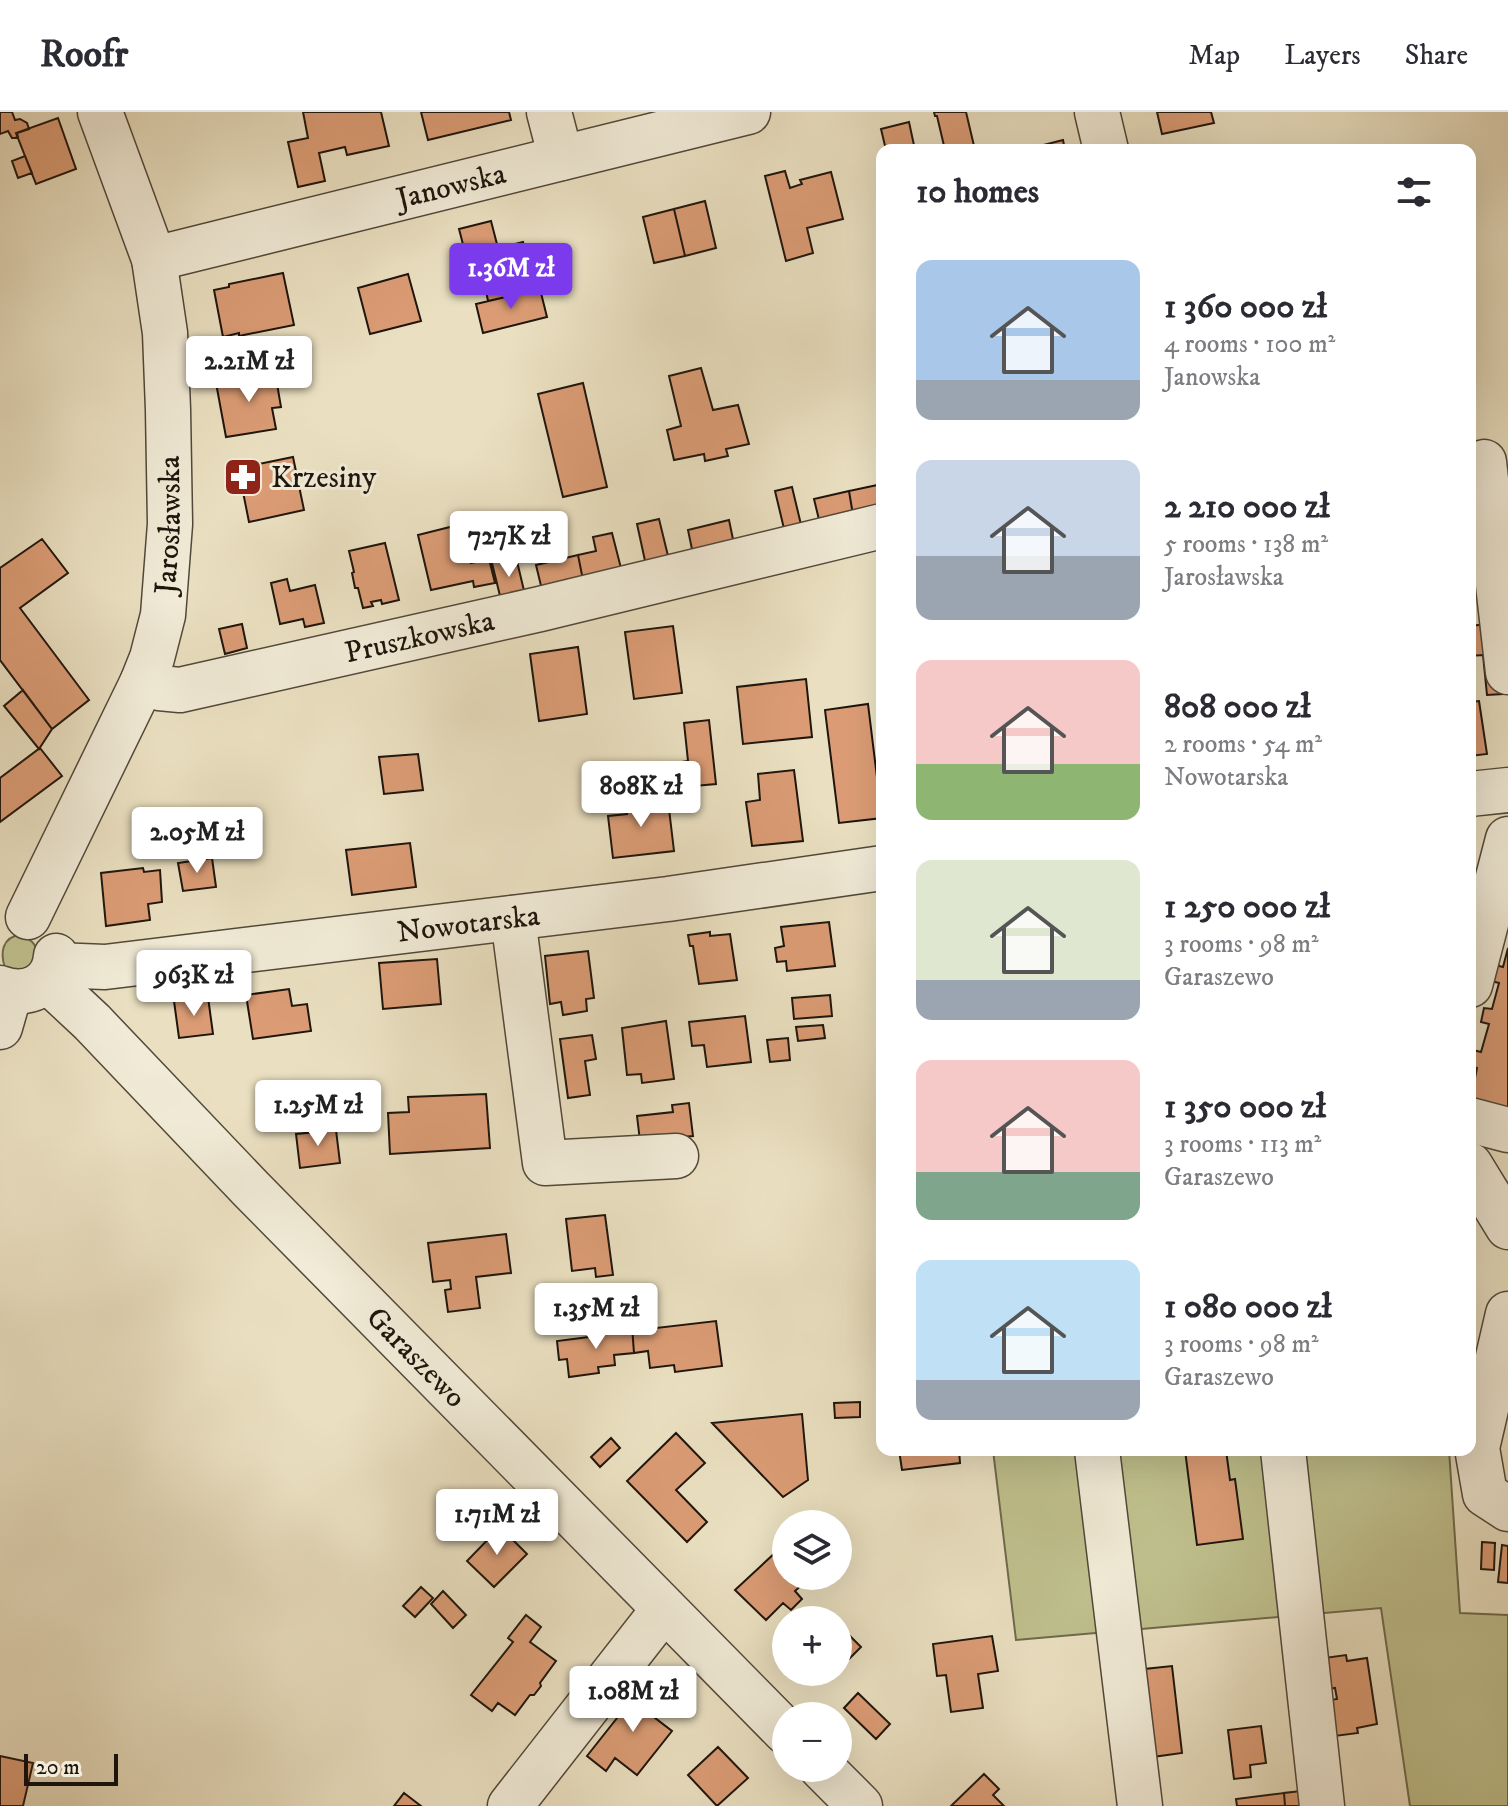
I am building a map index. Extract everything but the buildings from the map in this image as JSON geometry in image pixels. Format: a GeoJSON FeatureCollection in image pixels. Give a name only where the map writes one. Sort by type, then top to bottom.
{"type":"FeatureCollection","features":[{"type":"Feature","properties":{"kind":"street","name":"Jarosławska"},"geometry":{"type":"LineString","coordinates":[[14,919],[142,683],[163,615],[170,524],[165,333],[154,259],[100,112]]}},
{"type":"Feature","properties":{"kind":"street"},"geometry":{"type":"LineString","coordinates":[[549,112],[561,158]]}},
{"type":"Feature","properties":{"kind":"street","name":"Janowska"},"geometry":{"type":"LineString","coordinates":[[154,259],[748,112]]}},
{"type":"Feature","properties":{"kind":"street"},"geometry":{"type":"LineString","coordinates":[[1097,112],[1105,144]]}},
{"type":"Feature","properties":{"kind":"street"},"geometry":{"type":"LineString","coordinates":[[1484,462],[1508,672]]}},
{"type":"Feature","properties":{"kind":"street","name":"Pruszkowska"},"geometry":{"type":"LineString","coordinates":[[142,683],[180,690],[540,609],[876,527]]}},
{"type":"Feature","properties":{"kind":"street"},"geometry":{"type":"LineString","coordinates":[[1476,793],[1508,790]]}},
{"type":"Feature","properties":{"kind":"street"},"geometry":{"type":"LineString","coordinates":[[1476,956],[1491,884],[1508,839]]}},
{"type":"Feature","properties":{"kind":"street","name":"Nowotarska"},"geometry":{"type":"LineString","coordinates":[[22,991],[105,967],[668,899],[876,869]]}},
{"type":"Feature","properties":{"kind":"street"},"geometry":{"type":"LineString","coordinates":[[513,918],[545,1163],[676,1156]]}},
{"type":"Feature","properties":{"kind":"street"},"geometry":{"type":"LineString","coordinates":[[14,919],[40,923],[50,932],[55,944],[22,991]]}},
{"type":"Feature","properties":{"kind":"street","name":"Garaszewo"},"geometry":{"type":"LineString","coordinates":[[22,991],[92,1022],[251,1189],[772,1718]]}},
{"type":"Feature","properties":{"kind":"street"},"geometry":{"type":"LineString","coordinates":[[1476,1122],[1508,1130]]}},
{"type":"Feature","properties":{"kind":"street"},"geometry":{"type":"LineString","coordinates":[[1476,1175],[1508,1227]]}},
{"type":"Feature","properties":{"kind":"street"},"geometry":{"type":"LineString","coordinates":[[1508,1314],[1477,1448],[1485,1494],[1508,1509]]}},
{"type":"Feature","properties":{"kind":"street"},"geometry":{"type":"LineString","coordinates":[[1098,1456],[1140,1806]]}},
{"type":"Feature","properties":{"kind":"street"},"geometry":{"type":"LineString","coordinates":[[1284,1456],[1322,1806]]}},
{"type":"Feature","properties":{"kind":"street"},"geometry":{"type":"LineString","coordinates":[[510,1806],[664,1609]]}},
{"type":"Feature","properties":{"kind":"street"},"geometry":{"type":"LineString","coordinates":[[836,1782],[860,1806]]}},
{"type":"Feature","properties":{"kind":"green space"},"geometry":{"type":"Polygon","coordinates":[[[20,935],[33,942],[36,951],[26,972],[5,968],[3,962],[6,942],[20,935]]]}},
{"type":"Feature","properties":{"kind":"green space"},"geometry":{"type":"Polygon","coordinates":[[[994,1456],[1449,1456],[1460,1613],[1508,1615],[1508,1806],[1410,1806],[1381,1608],[1016,1640],[994,1456]]]}},
{"type":"Feature","properties":{"kind":"place","name":"Krzesiny"},"geometry":{"type":"Point","coordinates":[243,477]}}]}
